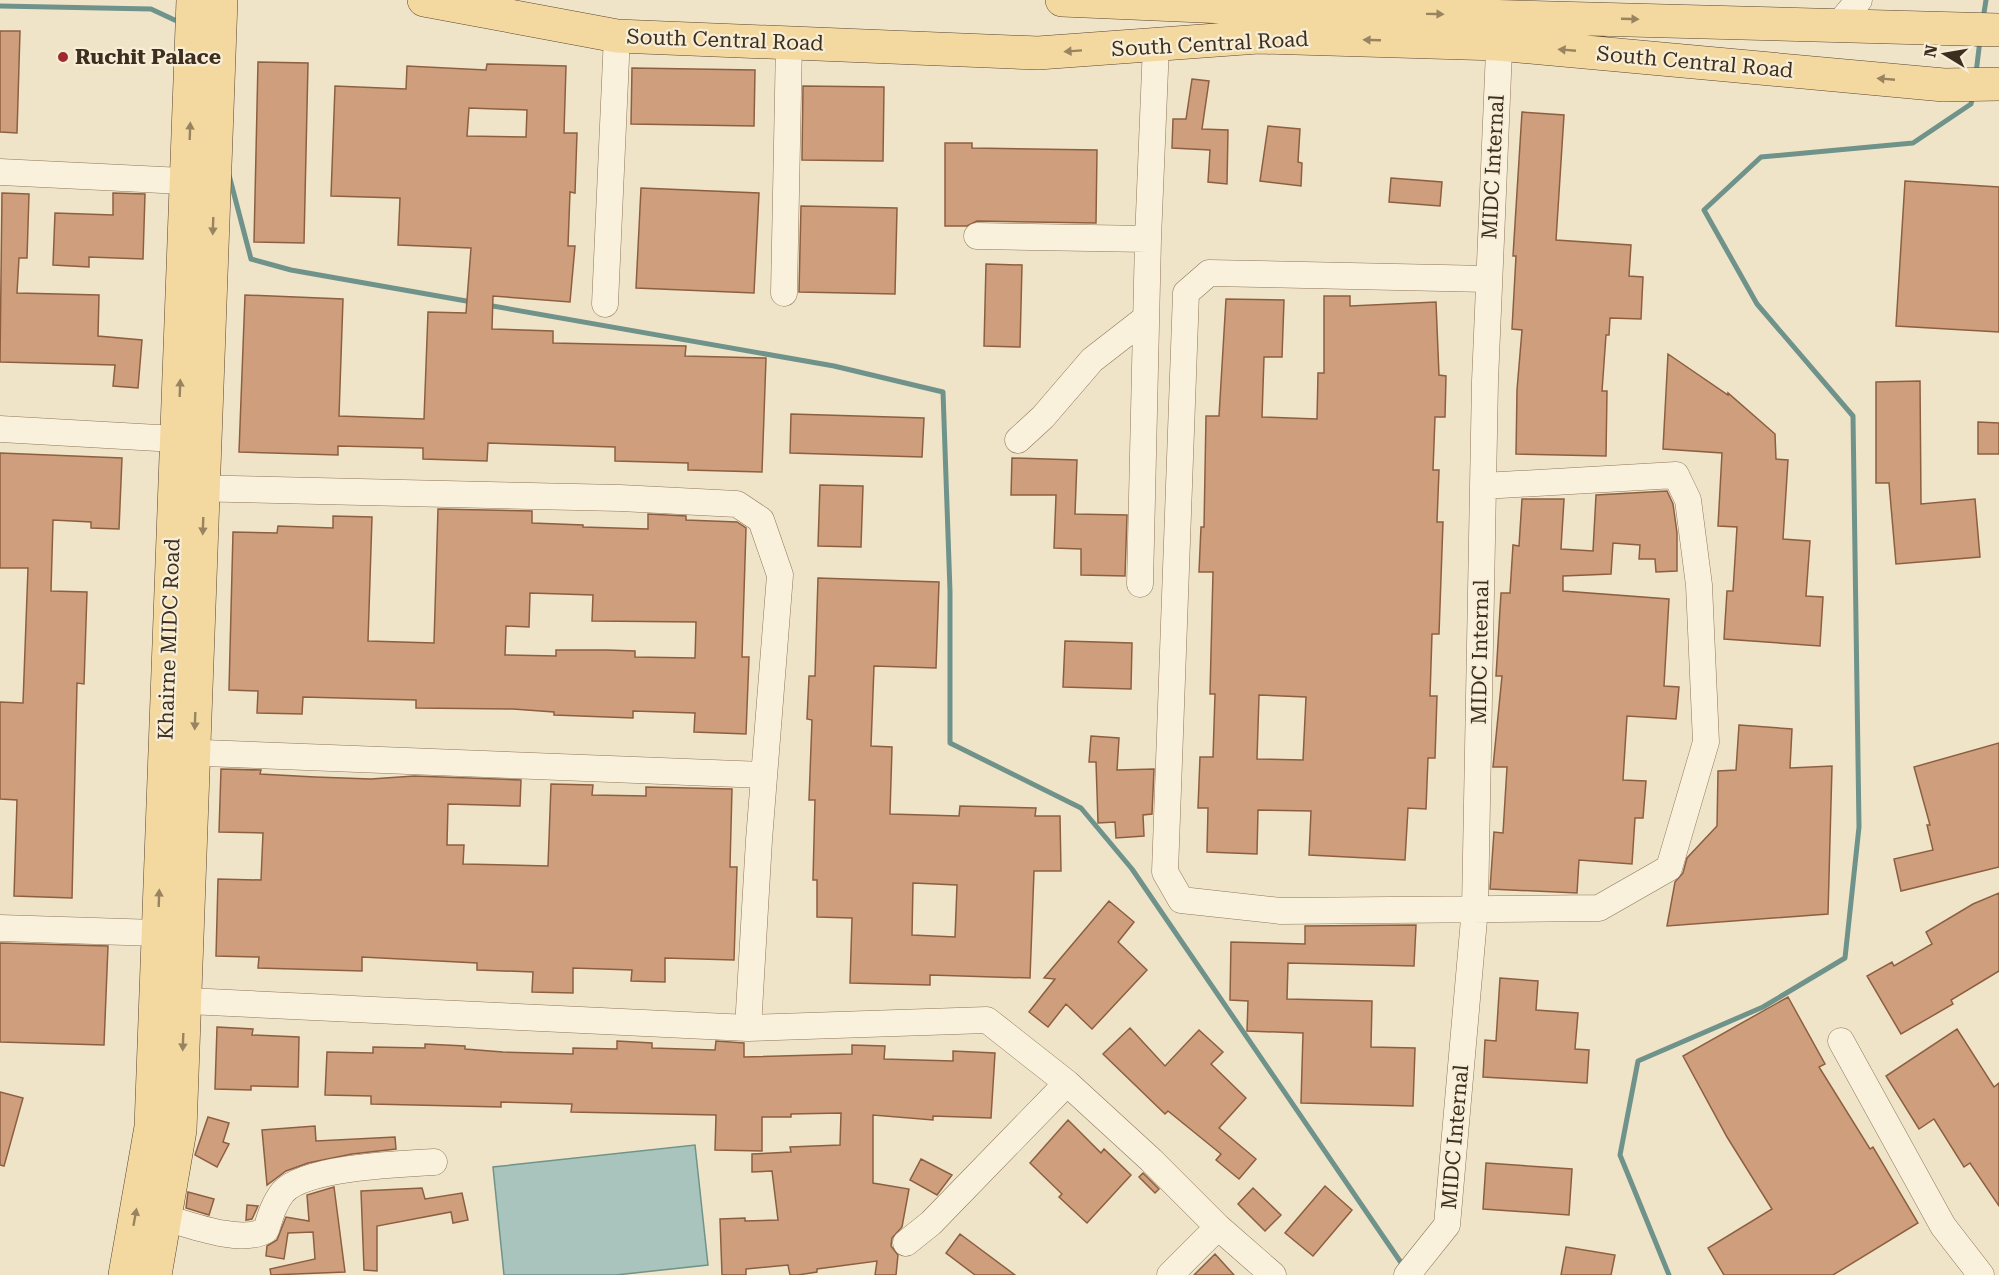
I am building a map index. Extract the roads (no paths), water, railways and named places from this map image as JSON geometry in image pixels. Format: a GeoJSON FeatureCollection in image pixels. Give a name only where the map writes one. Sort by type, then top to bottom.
{"type":"FeatureCollection","features":[{"type":"Feature","properties":{"kind":"main road","name":"Khairne MIDC Road"},"geometry":{"type":"LineString","coordinates":[[194,0],[202,182]]}},
{"type":"Feature","properties":{"kind":"main road","name":"Khairne MIDC Road"},"geometry":{"type":"LineString","coordinates":[[125,1275],[151,1127],[169,1000],[202,182],[221,0]]}},
{"type":"Feature","properties":{"kind":"main road","name":"South Central Road"},"geometry":{"type":"LineString","coordinates":[[424,0],[617,36],[1038,53],[1258,37],[1500,30],[1837,26],[1999,30]]}},
{"type":"Feature","properties":{"kind":"main road","name":"South Central Road"},"geometry":{"type":"LineString","coordinates":[[1062,0],[1368,6],[1500,30],[1944,85],[1982,84]]}},
{"type":"Feature","properties":{"kind":"main road","name":"Khairne MIDC Road"},"geometry":{"type":"LineString","coordinates":[[155,1275],[180,1130],[169,1000],[157,933],[179,752]]}},
{"type":"Feature","properties":{"kind":"street"},"geometry":{"type":"LineString","coordinates":[[1837,26],[1859,0]]}},
{"type":"Feature","properties":{"kind":"street","name":"MIDC Internal"},"geometry":{"type":"LineString","coordinates":[[1407,1275],[1447,1225],[1475,908],[1488,279],[1500,30]]}},
{"type":"Feature","properties":{"kind":"street"},"geometry":{"type":"LineString","coordinates":[[605,304],[617,36]]}},
{"type":"Feature","properties":{"kind":"street"},"geometry":{"type":"LineString","coordinates":[[784,293],[789,43]]}},
{"type":"Feature","properties":{"kind":"street"},"geometry":{"type":"LineString","coordinates":[[1140,584],[1148,239],[1156,45]]}},
{"type":"Feature","properties":{"kind":"street"},"geometry":{"type":"LineString","coordinates":[[0,172],[202,182]]}},
{"type":"Feature","properties":{"kind":"street"},"geometry":{"type":"LineString","coordinates":[[977,237],[1148,239]]}},
{"type":"Feature","properties":{"kind":"street"},"geometry":{"type":"LineString","coordinates":[[1483,486],[1676,476],[1688,500],[1699,585],[1706,742],[1669,868],[1599,908],[1281,912],[1181,900],[1165,872],[1186,293],[1209,273],[1488,279]]}},
{"type":"Feature","properties":{"kind":"street"},"geometry":{"type":"LineString","coordinates":[[1018,440],[1043,417],[1092,360],[1146,318]]}},
{"type":"Feature","properties":{"kind":"street"},"geometry":{"type":"LineString","coordinates":[[0,429],[192,440]]}},
{"type":"Feature","properties":{"kind":"street"},"geometry":{"type":"LineString","coordinates":[[190,488],[620,498],[737,504],[761,520],[780,575],[764,775],[748,1028]]}},
{"type":"Feature","properties":{"kind":"street"},"geometry":{"type":"LineString","coordinates":[[179,752],[764,775]]}},
{"type":"Feature","properties":{"kind":"street"},"geometry":{"type":"LineString","coordinates":[[0,928],[157,933]]}},
{"type":"Feature","properties":{"kind":"street"},"geometry":{"type":"LineString","coordinates":[[169,1000],[748,1028],[987,1020],[1067,1083],[1151,1160],[1218,1227],[1273,1275]]}},
{"type":"Feature","properties":{"kind":"street"},"geometry":{"type":"LineString","coordinates":[[1841,1041],[1943,1226],[1981,1275]]}},
{"type":"Feature","properties":{"kind":"street"},"geometry":{"type":"LineString","coordinates":[[906,1243],[931,1223],[1067,1083]]}},
{"type":"Feature","properties":{"kind":"street"},"geometry":{"type":"LineString","coordinates":[[166,1218],[213,1232],[253,1236],[266,1230],[276,1201],[285,1190],[314,1178],[366,1166],[434,1162]]}},
{"type":"Feature","properties":{"kind":"street"},"geometry":{"type":"LineString","coordinates":[[1170,1275],[1218,1227]]}},
{"type":"Feature","properties":{"kind":"water"},"geometry":{"type":"Polygon","coordinates":[[[695,1145],[708,1265],[616,1275],[504,1275],[493,1167],[695,1145]]]}},
{"type":"Feature","properties":{"kind":"waterway"},"geometry":{"type":"LineString","coordinates":[[1983,19],[1986,0]]}},
{"type":"Feature","properties":{"kind":"waterway"},"geometry":{"type":"LineString","coordinates":[[0,6],[151,9],[181,23]]}},
{"type":"Feature","properties":{"kind":"waterway"},"geometry":{"type":"LineString","coordinates":[[1976,73],[1980,40]]}},
{"type":"Feature","properties":{"kind":"waterway"},"geometry":{"type":"LineString","coordinates":[[1669,1275],[1620,1155],[1638,1061],[1763,1007],[1845,958],[1859,827],[1853,416],[1757,304],[1704,210],[1761,157],[1913,143],[1971,104],[1973,94]]}},
{"type":"Feature","properties":{"kind":"waterway"},"geometry":{"type":"LineString","coordinates":[[229,175],[251,259],[291,270],[472,302]]}},
{"type":"Feature","properties":{"kind":"waterway"},"geometry":{"type":"LineString","coordinates":[[487,305],[834,366],[943,392],[950,591],[950,743],[1081,808],[1132,869],[1404,1267]]}},
{"type":"Feature","properties":{"kind":"place","name":"Ruchit Palace"},"geometry":{"type":"Point","coordinates":[63,57]}}]}
